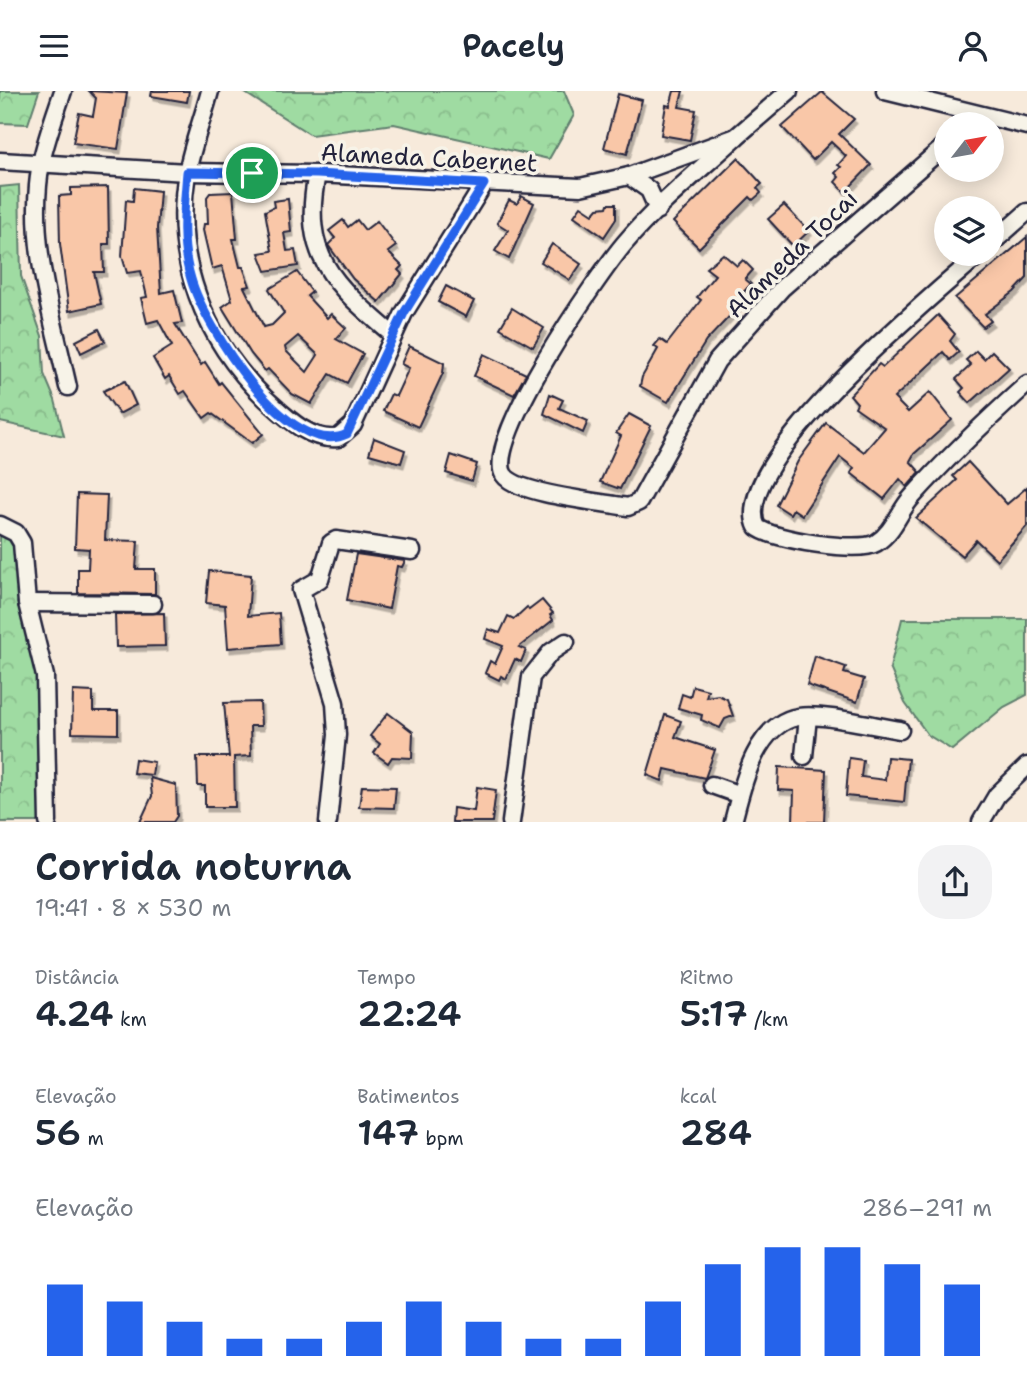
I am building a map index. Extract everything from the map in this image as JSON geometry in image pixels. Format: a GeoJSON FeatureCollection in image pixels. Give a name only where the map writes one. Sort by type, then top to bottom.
{"type":"FeatureCollection","features":[{"type":"Feature","properties":{"kind":"street"},"geometry":{"type":"LineString","coordinates":[[63,91],[41,164],[38,231],[40,270],[68,387]]}},
{"type":"Feature","properties":{"kind":"street"},"geometry":{"type":"LineString","coordinates":[[210,91],[187,172],[183,245],[202,310],[251,385],[286,417],[320,437],[338,438],[347,434],[393,335],[484,184]]}},
{"type":"Feature","properties":{"kind":"street","name":"Alameda Cabernet"},"geometry":{"type":"LineString","coordinates":[[0,161],[187,172],[317,174],[580,187],[629,176],[736,138],[789,91]]}},
{"type":"Feature","properties":{"kind":"street"},"geometry":{"type":"LineString","coordinates":[[885,91],[951,112]]}},
{"type":"Feature","properties":{"kind":"street"},"geometry":{"type":"LineString","coordinates":[[1004,123],[1027,126]]}},
{"type":"Feature","properties":{"kind":"street"},"geometry":{"type":"LineString","coordinates":[[629,176],[649,190],[658,210],[736,138]]}},
{"type":"Feature","properties":{"kind":"street","name":"Alameda Tocai"},"geometry":{"type":"LineString","coordinates":[[658,210],[625,243],[579,305],[514,418],[499,462],[502,473],[509,481],[524,487],[615,505],[628,507],[639,502],[717,361],[782,288],[934,155]]}},
{"type":"Feature","properties":{"kind":"street"},"geometry":{"type":"LineString","coordinates":[[317,174],[311,219],[316,244],[328,271],[345,294],[393,335]]}},
{"type":"Feature","properties":{"kind":"street"},"geometry":{"type":"LineString","coordinates":[[454,182],[464,215]]}},
{"type":"Feature","properties":{"kind":"street"},"geometry":{"type":"LineString","coordinates":[[1004,232],[1027,212]]}},
{"type":"Feature","properties":{"kind":"street"},"geometry":{"type":"LineString","coordinates":[[966,266],[866,354],[826,396],[779,456],[757,491],[752,514],[757,527],[783,539],[872,545],[885,537],[909,501],[944,463],[1027,384]]}},
{"type":"Feature","properties":{"kind":"street"},"geometry":{"type":"LineString","coordinates":[[0,525],[16,533],[22,543],[26,603],[46,689],[48,822]]}},
{"type":"Feature","properties":{"kind":"street"},"geometry":{"type":"LineString","coordinates":[[328,822],[337,735],[335,703],[301,592],[320,579],[331,543],[336,540],[412,551]]}},
{"type":"Feature","properties":{"kind":"street"},"geometry":{"type":"LineString","coordinates":[[26,603],[153,604]]}},
{"type":"Feature","properties":{"kind":"street"},"geometry":{"type":"LineString","coordinates":[[511,822],[531,677],[551,652],[566,642]]}},
{"type":"Feature","properties":{"kind":"street"},"geometry":{"type":"LineString","coordinates":[[804,756],[808,717]]}},
{"type":"Feature","properties":{"kind":"street"},"geometry":{"type":"LineString","coordinates":[[733,822],[745,778],[768,736],[781,723],[793,718],[808,717],[900,730]]}},
{"type":"Feature","properties":{"kind":"street"},"geometry":{"type":"LineString","coordinates":[[981,822],[997,795],[1027,767]]}},
{"type":"Feature","properties":{"kind":"street"},"geometry":{"type":"LineString","coordinates":[[712,785],[740,795]]}},
{"type":"Feature","properties":{"kind":"green space"},"geometry":{"type":"Polygon","coordinates":[[[0,91],[39,91],[28,124],[0,123],[0,91]]]}},
{"type":"Feature","properties":{"kind":"green space"},"geometry":{"type":"Polygon","coordinates":[[[242,91],[564,91],[574,115],[549,159],[394,124],[311,135],[242,91]]]}},
{"type":"Feature","properties":{"kind":"green space"},"geometry":{"type":"Polygon","coordinates":[[[19,185],[21,276],[42,336],[44,374],[55,400],[64,436],[0,422],[0,187],[19,185]]]}},
{"type":"Feature","properties":{"kind":"green space"},"geometry":{"type":"Polygon","coordinates":[[[0,533],[5,534],[16,548],[17,596],[39,675],[42,729],[39,822],[0,822],[0,533]]]}},
{"type":"Feature","properties":{"kind":"green space"},"geometry":{"type":"Polygon","coordinates":[[[902,619],[1027,619],[1027,695],[1004,707],[952,750],[928,735],[905,703],[890,668],[902,619]]]}},
{"type":"Feature","properties":{"kind":"building"},"geometry":{"type":"Polygon","coordinates":[[[89,91],[127,93],[118,149],[73,143],[79,113],[93,116],[96,98],[89,91]]]}},
{"type":"Feature","properties":{"kind":"building"},"geometry":{"type":"Polygon","coordinates":[[[152,91],[189,91],[187,102],[151,96],[152,91]]]}},
{"type":"Feature","properties":{"kind":"building"},"geometry":{"type":"Polygon","coordinates":[[[674,91],[683,91],[679,107],[696,110],[690,140],[661,135],[666,105],[670,106],[674,91]]]}},
{"type":"Feature","properties":{"kind":"building"},"geometry":{"type":"Polygon","coordinates":[[[822,92],[854,119],[839,134],[871,165],[845,192],[835,182],[839,177],[835,173],[846,156],[831,142],[813,160],[782,127],[822,92]]]}},
{"type":"Feature","properties":{"kind":"building"},"geometry":{"type":"Polygon","coordinates":[[[618,94],[642,100],[627,154],[604,148],[618,94]]]}},
{"type":"Feature","properties":{"kind":"building"},"geometry":{"type":"Polygon","coordinates":[[[738,158],[762,184],[757,188],[761,193],[753,200],[750,197],[699,248],[673,222],[738,158]]]}},
{"type":"Feature","properties":{"kind":"building"},"geometry":{"type":"Polygon","coordinates":[[[108,187],[109,244],[103,244],[104,272],[94,272],[101,304],[69,311],[60,244],[59,196],[71,195],[71,188],[108,187]]]}},
{"type":"Feature","properties":{"kind":"building"},"geometry":{"type":"Polygon","coordinates":[[[134,188],[160,191],[157,228],[161,293],[174,290],[182,323],[175,324],[201,365],[205,362],[219,384],[221,382],[263,434],[252,443],[211,413],[204,418],[185,391],[180,394],[169,376],[165,379],[153,358],[172,346],[158,320],[147,323],[141,298],[147,297],[141,271],[127,273],[122,256],[126,200],[133,201],[134,188]]]}},
{"type":"Feature","properties":{"kind":"building"},"geometry":{"type":"Polygon","coordinates":[[[233,192],[237,239],[233,239],[240,267],[243,267],[250,286],[244,287],[264,327],[272,325],[284,313],[269,289],[297,272],[312,292],[307,296],[327,318],[331,314],[346,328],[336,339],[363,354],[347,383],[330,374],[311,404],[292,394],[268,369],[265,371],[251,354],[222,307],[232,300],[222,266],[212,269],[203,230],[204,224],[208,224],[207,197],[210,193],[233,192]],[[298,336],[285,347],[307,372],[318,355],[298,336]]]}},
{"type":"Feature","properties":{"kind":"building"},"geometry":{"type":"Polygon","coordinates":[[[521,196],[534,203],[509,259],[495,251],[508,230],[497,223],[509,200],[517,204],[521,196]]]}},
{"type":"Feature","properties":{"kind":"building"},"geometry":{"type":"Polygon","coordinates":[[[288,199],[291,232],[284,233],[287,251],[295,250],[298,266],[266,271],[259,253],[272,251],[265,211],[274,207],[273,201],[288,199]]]}},
{"type":"Feature","properties":{"kind":"building"},"geometry":{"type":"Polygon","coordinates":[[[608,204],[616,204],[616,219],[604,237],[574,216],[581,206],[593,214],[598,208],[607,207],[608,204]]]}},
{"type":"Feature","properties":{"kind":"building"},"geometry":{"type":"Polygon","coordinates":[[[784,205],[809,231],[793,246],[768,219],[784,205]]]}},
{"type":"Feature","properties":{"kind":"building"},"geometry":{"type":"Polygon","coordinates":[[[343,220],[348,227],[357,220],[365,230],[377,221],[396,246],[388,252],[402,266],[398,270],[402,274],[379,302],[353,279],[328,245],[335,238],[329,231],[343,220]]]}},
{"type":"Feature","properties":{"kind":"building"},"geometry":{"type":"Polygon","coordinates":[[[1027,237],[1027,278],[1014,292],[985,314],[991,321],[983,327],[955,298],[993,266],[1004,266],[1004,256],[1027,237]]]}},
{"type":"Feature","properties":{"kind":"building"},"geometry":{"type":"Polygon","coordinates":[[[552,244],[581,264],[570,280],[541,262],[552,244]]]}},
{"type":"Feature","properties":{"kind":"building"},"geometry":{"type":"Polygon","coordinates":[[[723,254],[737,266],[743,260],[753,270],[745,279],[751,284],[736,300],[741,304],[706,341],[668,402],[640,386],[642,377],[658,349],[654,346],[660,339],[667,344],[701,300],[697,297],[715,275],[706,268],[723,254]]]}},
{"type":"Feature","properties":{"kind":"building"},"geometry":{"type":"Polygon","coordinates":[[[446,286],[474,301],[466,317],[438,302],[446,286]]]}},
{"type":"Feature","properties":{"kind":"building"},"geometry":{"type":"Polygon","coordinates":[[[512,308],[544,328],[533,347],[500,328],[512,308]]]}},
{"type":"Feature","properties":{"kind":"building"},"geometry":{"type":"Polygon","coordinates":[[[938,315],[955,334],[950,341],[959,352],[950,360],[943,352],[894,398],[908,412],[930,392],[952,420],[914,454],[910,461],[920,472],[907,487],[900,479],[884,499],[851,473],[854,468],[840,457],[802,515],[793,509],[790,514],[776,505],[798,461],[826,423],[864,452],[885,428],[855,407],[857,403],[850,395],[879,364],[883,367],[938,315]]]}},
{"type":"Feature","properties":{"kind":"building"},"geometry":{"type":"Polygon","coordinates":[[[99,329],[105,341],[81,353],[76,341],[99,329]]]}},
{"type":"Feature","properties":{"kind":"building"},"geometry":{"type":"Polygon","coordinates":[[[409,346],[444,363],[443,373],[418,427],[383,411],[391,394],[396,396],[409,368],[401,364],[409,346]]]}},
{"type":"Feature","properties":{"kind":"building"},"geometry":{"type":"Polygon","coordinates":[[[976,351],[984,359],[992,351],[1009,368],[970,403],[960,392],[964,388],[956,379],[971,365],[966,360],[976,351]]]}},
{"type":"Feature","properties":{"kind":"building"},"geometry":{"type":"Polygon","coordinates":[[[484,354],[526,374],[514,395],[474,376],[484,354]]]}},
{"type":"Feature","properties":{"kind":"building"},"geometry":{"type":"Polygon","coordinates":[[[125,381],[136,405],[119,414],[103,391],[125,381]]]}},
{"type":"Feature","properties":{"kind":"building"},"geometry":{"type":"Polygon","coordinates":[[[550,394],[563,400],[559,408],[588,421],[583,433],[544,414],[550,394]]]}},
{"type":"Feature","properties":{"kind":"building"},"geometry":{"type":"Polygon","coordinates":[[[629,414],[651,426],[620,489],[600,482],[621,436],[616,433],[629,414]]]}},
{"type":"Feature","properties":{"kind":"building"},"geometry":{"type":"Polygon","coordinates":[[[374,438],[405,450],[401,463],[369,454],[374,438]]]}},
{"type":"Feature","properties":{"kind":"building"},"geometry":{"type":"Polygon","coordinates":[[[451,455],[477,464],[472,481],[446,473],[451,455]]]}},
{"type":"Feature","properties":{"kind":"building"},"geometry":{"type":"Polygon","coordinates":[[[968,462],[1007,504],[1027,487],[1027,526],[997,560],[976,540],[962,556],[916,518],[957,480],[953,476],[968,462]]]}},
{"type":"Feature","properties":{"kind":"building"},"geometry":{"type":"Polygon","coordinates":[[[77,494],[107,495],[105,540],[138,541],[136,569],[155,569],[155,594],[78,593],[78,569],[88,569],[89,549],[75,548],[77,494]]]}},
{"type":"Feature","properties":{"kind":"building"},"geometry":{"type":"Polygon","coordinates":[[[356,554],[405,561],[402,567],[397,566],[389,609],[347,600],[356,554]]]}},
{"type":"Feature","properties":{"kind":"building"},"geometry":{"type":"Polygon","coordinates":[[[209,571],[251,575],[248,616],[279,613],[281,644],[228,648],[225,605],[206,603],[209,571]]]}},
{"type":"Feature","properties":{"kind":"building"},"geometry":{"type":"Polygon","coordinates":[[[542,600],[553,613],[550,615],[553,620],[519,647],[526,650],[521,662],[515,659],[506,679],[501,676],[499,680],[485,673],[490,661],[495,664],[503,646],[485,639],[488,629],[500,633],[508,616],[514,619],[527,607],[529,610],[542,600]]]}},
{"type":"Feature","properties":{"kind":"building"},"geometry":{"type":"Polygon","coordinates":[[[164,613],[165,646],[116,647],[115,614],[164,613]]]}},
{"type":"Feature","properties":{"kind":"building"},"geometry":{"type":"Polygon","coordinates":[[[815,656],[846,667],[844,673],[864,679],[857,702],[807,685],[815,656]]]}},
{"type":"Feature","properties":{"kind":"building"},"geometry":{"type":"Polygon","coordinates":[[[693,686],[708,690],[706,697],[718,695],[727,699],[733,716],[725,719],[720,728],[701,720],[702,715],[678,708],[682,694],[690,697],[693,686]]]}},
{"type":"Feature","properties":{"kind":"building"},"geometry":{"type":"Polygon","coordinates":[[[73,691],[93,692],[93,711],[118,711],[118,734],[72,733],[73,691]]]}},
{"type":"Feature","properties":{"kind":"building"},"geometry":{"type":"Polygon","coordinates":[[[260,702],[261,726],[250,726],[251,756],[234,757],[235,807],[205,807],[205,786],[198,786],[197,757],[229,757],[224,703],[260,702]]]}},
{"type":"Feature","properties":{"kind":"building"},"geometry":{"type":"Polygon","coordinates":[[[388,713],[413,732],[412,758],[392,757],[388,763],[374,753],[380,744],[370,736],[388,713]]]}},
{"type":"Feature","properties":{"kind":"building"},"geometry":{"type":"Polygon","coordinates":[[[665,715],[681,721],[675,737],[715,750],[705,778],[665,769],[662,781],[647,775],[665,715]]]}},
{"type":"Feature","properties":{"kind":"building"},"geometry":{"type":"Polygon","coordinates":[[[887,757],[908,759],[904,802],[846,796],[849,758],[863,760],[861,777],[885,780],[887,757]]]}},
{"type":"Feature","properties":{"kind":"building"},"geometry":{"type":"Polygon","coordinates":[[[135,759],[154,762],[152,775],[133,773],[135,759]]]}},
{"type":"Feature","properties":{"kind":"building"},"geometry":{"type":"Polygon","coordinates":[[[779,767],[826,770],[824,822],[793,822],[794,791],[778,790],[779,767]]]}},
{"type":"Feature","properties":{"kind":"building"},"geometry":{"type":"Polygon","coordinates":[[[150,778],[176,785],[177,816],[173,822],[140,822],[152,796],[150,778]]]}},
{"type":"Feature","properties":{"kind":"building"},"geometry":{"type":"Polygon","coordinates":[[[362,786],[396,787],[394,808],[359,807],[362,786]]]}},
{"type":"Feature","properties":{"kind":"building"},"geometry":{"type":"Polygon","coordinates":[[[477,787],[496,790],[492,822],[452,822],[453,808],[474,811],[477,787]]]}},
{"type":"Feature","properties":{"kind":"route"},"geometry":{"type":"LineString","coordinates":[[187,172],[252,173],[484,184],[404,313],[354,425],[347,434],[338,438],[328,439],[313,435],[286,417],[251,385],[202,310],[190,279],[183,245],[187,172]]}}]}
